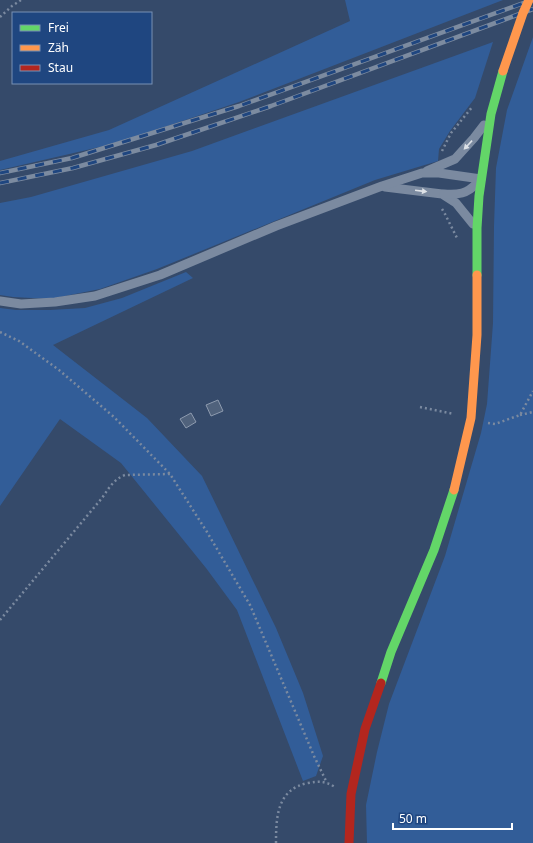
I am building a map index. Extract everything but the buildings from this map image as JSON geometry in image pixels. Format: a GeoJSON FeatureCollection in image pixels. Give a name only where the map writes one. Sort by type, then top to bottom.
{"type":"FeatureCollection","features":[{"type":"Feature","properties":{"kind":"street"},"geometry":{"type":"LineString","coordinates":[[349,843],[351,794],[365,728],[391,652],[434,550],[456,488],[471,418],[477,335],[477,228],[481,179],[491,114],[503,71],[529,0]]}},
{"type":"Feature","properties":{"kind":"lane"},"geometry":{"type":"LineString","coordinates":[[0,301],[34,304],[95,296],[160,275],[276,226],[382,186],[422,173],[455,159],[474,138],[491,114]]}},
{"type":"Feature","properties":{"kind":"lane"},"geometry":{"type":"LineString","coordinates":[[422,173],[439,173],[481,179]]}},
{"type":"Feature","properties":{"kind":"lane"},"geometry":{"type":"LineString","coordinates":[[382,186],[457,195],[471,189],[481,179]]}},
{"type":"Feature","properties":{"kind":"lane"},"geometry":{"type":"LineString","coordinates":[[439,194],[456,203],[477,228]]}},
{"type":"Feature","properties":{"kind":"path"},"geometry":{"type":"LineString","coordinates":[[0,17],[21,0]]}},
{"type":"Feature","properties":{"kind":"path"},"geometry":{"type":"LineString","coordinates":[[440,166],[442,150],[451,134],[477,101]]}},
{"type":"Feature","properties":{"kind":"path"},"geometry":{"type":"LineString","coordinates":[[439,194],[435,201],[445,214],[457,237],[457,245]]}},
{"type":"Feature","properties":{"kind":"path"},"geometry":{"type":"LineString","coordinates":[[0,332],[19,340],[59,370],[114,417],[170,474],[207,532],[250,606],[327,783],[317,782],[301,785],[291,790],[285,796],[280,807],[276,832],[276,843]]}},
{"type":"Feature","properties":{"kind":"path"},"geometry":{"type":"LineString","coordinates":[[520,415],[533,390]]}},
{"type":"Feature","properties":{"kind":"path"},"geometry":{"type":"LineString","coordinates":[[420,407],[495,424],[533,412]]}},
{"type":"Feature","properties":{"kind":"path"},"geometry":{"type":"LineString","coordinates":[[0,620],[118,478],[125,475],[170,474]]}},
{"type":"Feature","properties":{"kind":"shaded area"},"geometry":{"type":"Polygon","coordinates":[[[345,0],[503,0],[239,102],[117,143],[0,170],[0,161],[109,130],[350,21],[345,0]]]}},
{"type":"Feature","properties":{"kind":"shaded area"},"geometry":{"type":"Polygon","coordinates":[[[533,37],[533,843],[367,843],[366,805],[389,704],[445,556],[481,433],[487,404],[493,323],[496,168],[507,110],[533,37]]]}},
{"type":"Feature","properties":{"kind":"shaded area"},"geometry":{"type":"Polygon","coordinates":[[[493,42],[475,98],[450,131],[439,149],[438,161],[375,180],[157,269],[100,289],[50,299],[0,295],[0,203],[31,197],[192,151],[493,42]]]}},
{"type":"Feature","properties":{"kind":"shaded area"},"geometry":{"type":"Polygon","coordinates":[[[186,272],[193,278],[53,345],[147,418],[202,476],[276,628],[303,693],[323,756],[316,776],[303,781],[237,610],[206,568],[121,463],[60,419],[0,506],[0,308],[16,310],[50,310],[85,308],[122,298],[186,272]]]}},
{"type":"Feature","properties":{"kind":"railway"},"geometry":{"type":"LineString","coordinates":[[0,173],[72,158],[239,106],[532,0]]}},
{"type":"Feature","properties":{"kind":"railway"},"geometry":{"type":"LineString","coordinates":[[0,183],[73,168],[156,145],[271,106],[533,9]]}},
{"type":"Feature","properties":{"kind":"traffic: fast"},"geometry":{"type":"LineString","coordinates":[[477,275],[479,196],[491,114],[503,71]]}},
{"type":"Feature","properties":{"kind":"traffic: fast"},"geometry":{"type":"LineString","coordinates":[[381,683],[391,652],[434,550],[454,490]]}},
{"type":"Feature","properties":{"kind":"traffic: slow"},"geometry":{"type":"LineString","coordinates":[[503,71],[529,0]]}},
{"type":"Feature","properties":{"kind":"traffic: slow"},"geometry":{"type":"LineString","coordinates":[[454,490],[471,418],[477,335],[477,275]]}},
{"type":"Feature","properties":{"kind":"traffic: jam"},"geometry":{"type":"LineString","coordinates":[[349,843],[351,794],[365,729],[381,683]]}}]}
